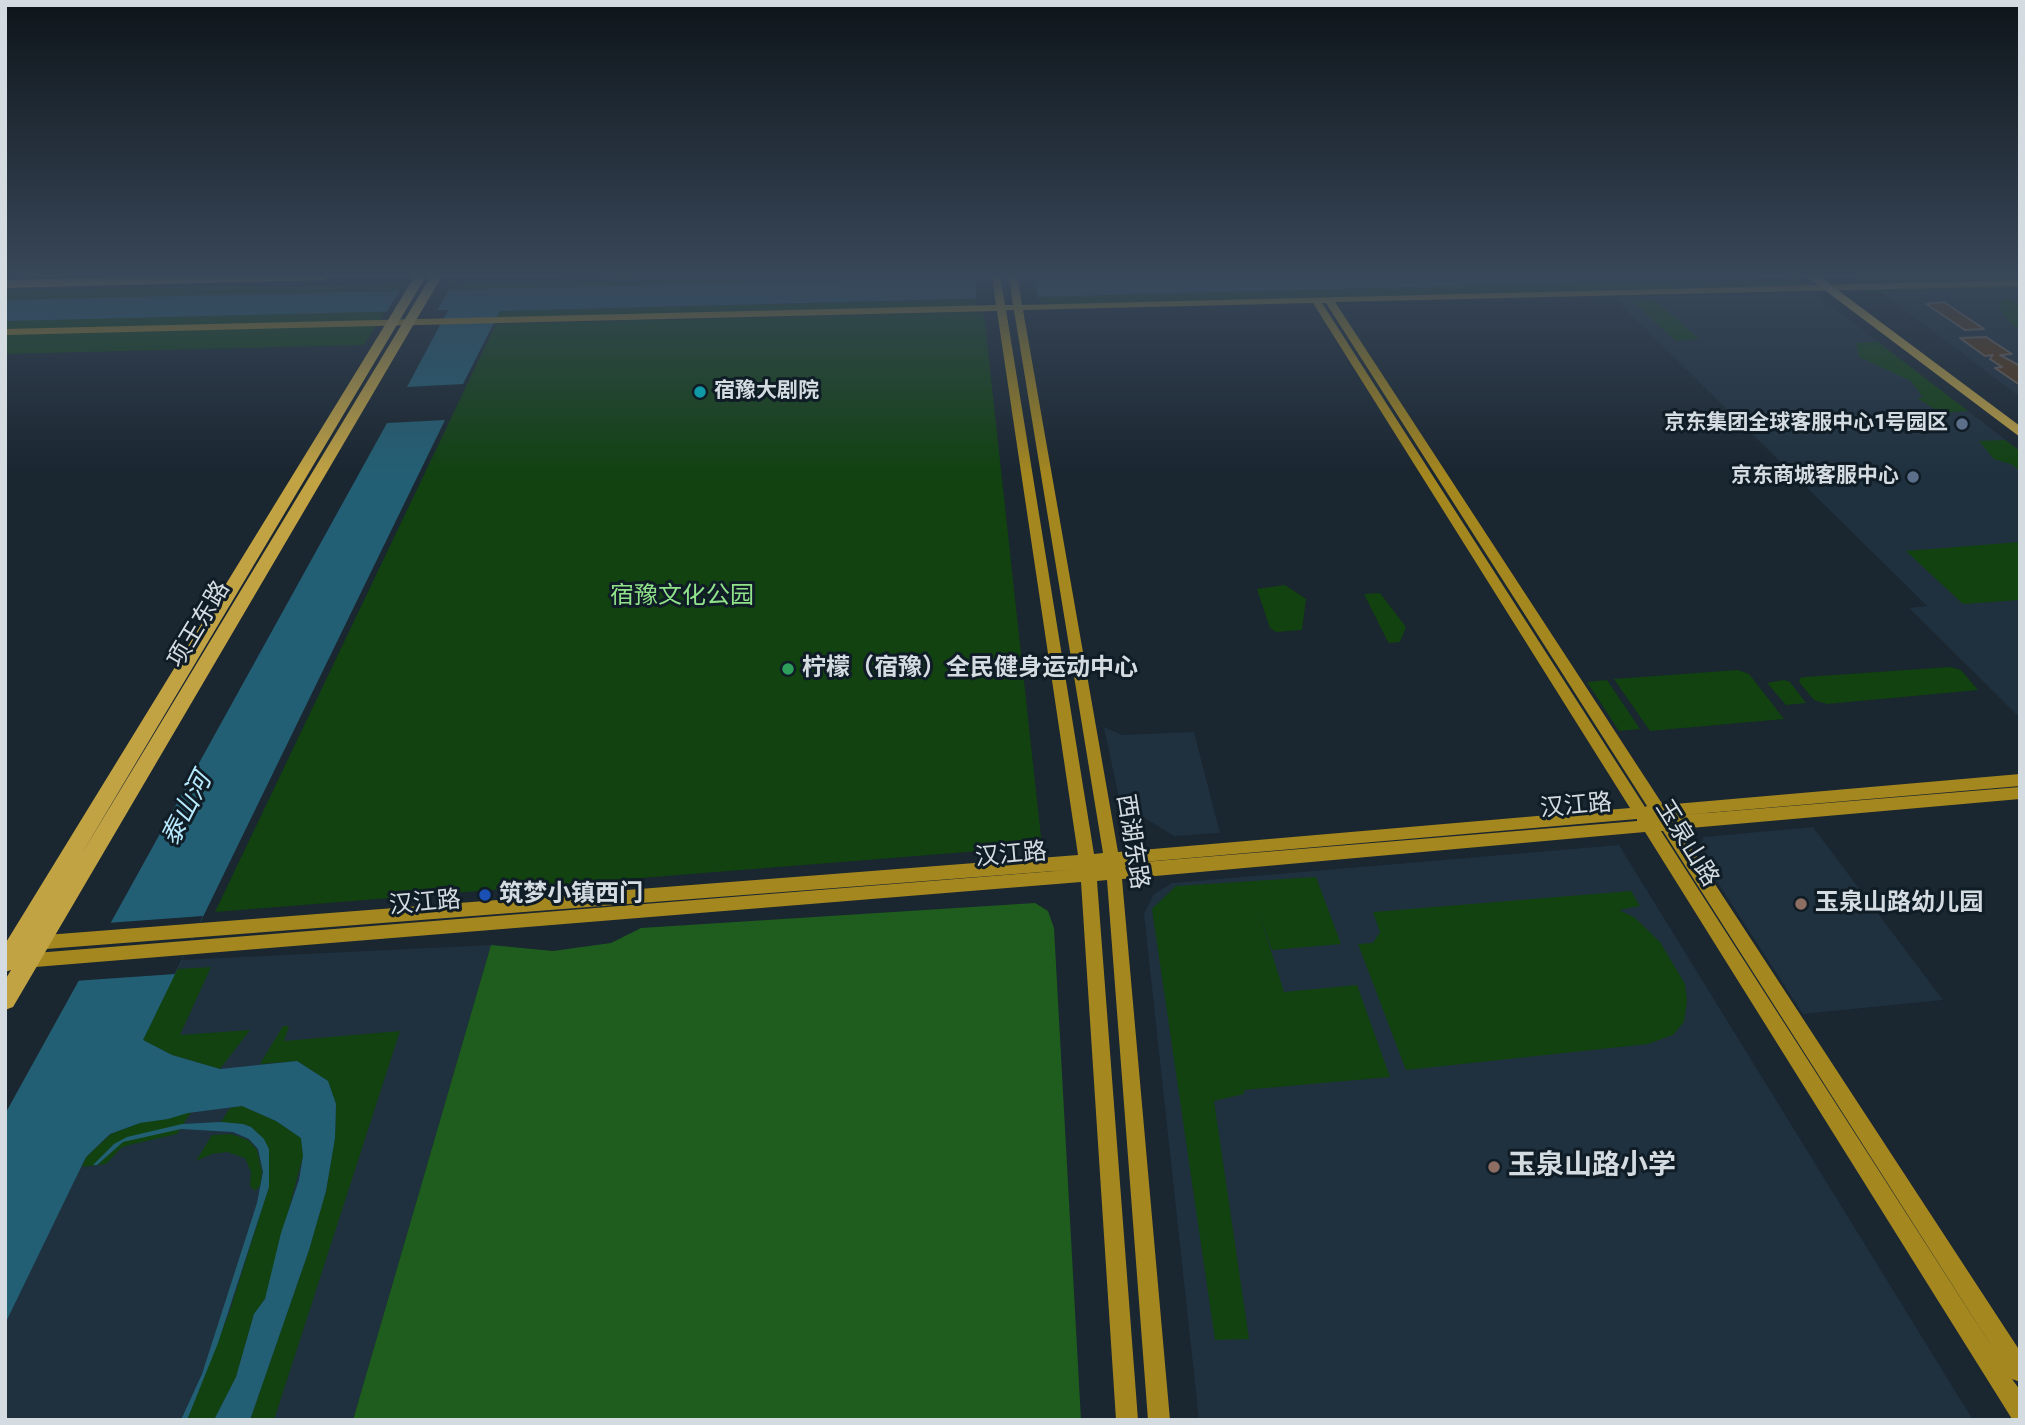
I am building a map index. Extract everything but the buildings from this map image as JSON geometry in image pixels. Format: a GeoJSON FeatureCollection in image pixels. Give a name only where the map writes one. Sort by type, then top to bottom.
{"type":"FeatureCollection","features":[{"type":"Feature","properties":{"kind":"main road","name":"项王东路"},"geometry":{"type":"LineString","coordinates":[[5,963],[389,342]]}},
{"type":"Feature","properties":{"kind":"main road","name":"项王东路"},"geometry":{"type":"LineString","coordinates":[[5,1000],[390,342]]}},
{"type":"Feature","properties":{"kind":"main road"},"geometry":{"type":"LineString","coordinates":[[1903,342],[2020,433]]}},
{"type":"Feature","properties":{"kind":"main road"},"geometry":{"type":"LineString","coordinates":[[1915,342],[2020,420]]}},
{"type":"Feature","properties":{"kind":"street","name":"西湖东路"},"geometry":{"type":"LineString","coordinates":[[1015,342],[1088,868],[1126,1420]]}},
{"type":"Feature","properties":{"kind":"street","name":"西湖东路"},"geometry":{"type":"LineString","coordinates":[[1017,342],[1112,866],[1159,1420]]}},
{"type":"Feature","properties":{"kind":"street","name":"玉泉山路"},"geometry":{"type":"LineString","coordinates":[[1348,342],[1644,819],[2020,1411]]}},
{"type":"Feature","properties":{"kind":"street","name":"玉泉山路"},"geometry":{"type":"LineString","coordinates":[[1350,342],[1662,817],[2020,1371]]}},
{"type":"Feature","properties":{"kind":"street","name":"汉江路"},"geometry":{"type":"LineString","coordinates":[[5,963],[1644,819],[2020,780]]}},
{"type":"Feature","properties":{"kind":"street","name":"汉江路"},"geometry":{"type":"LineString","coordinates":[[1662,817],[2020,793]]}},
{"type":"Feature","properties":{"kind":"street","name":"汉江路"},"geometry":{"type":"LineString","coordinates":[[16,944],[1088,868]]}},
{"type":"Feature","properties":{"kind":"shaded area"},"geometry":{"type":"Polygon","coordinates":[[[1659,342],[1879,342],[2020,451],[2020,718],[1909,608],[1927,606],[1659,342]]]}},
{"type":"Feature","properties":{"kind":"shaded area"},"geometry":{"type":"Polygon","coordinates":[[[1948,342],[2020,342],[2020,397],[1948,342]]]}},
{"type":"Feature","properties":{"kind":"shaded area"},"geometry":{"type":"Polygon","coordinates":[[[1104,727],[1122,735],[1194,732],[1220,833],[1174,836],[1120,803],[1104,727]]]}},
{"type":"Feature","properties":{"kind":"shaded area","name":"玉泉山路幼儿园"},"geometry":{"type":"Polygon","coordinates":[[[1813,827],[1943,1000],[1803,1014],[1699,854],[1703,837],[1813,827]]]}},
{"type":"Feature","properties":{"kind":"shaded area","name":"玉泉山路小学"},"geometry":{"type":"Polygon","coordinates":[[[1619,845],[1973,1420],[1199,1420],[1144,914],[1154,894],[1172,883],[1619,845]]]}},
{"type":"Feature","properties":{"kind":"shaded area"},"geometry":{"type":"Polygon","coordinates":[[[491,945],[353,1420],[5,1420],[5,1324],[181,960],[491,945]]]}},
{"type":"Feature","properties":{"kind":"green space"},"geometry":{"type":"Polygon","coordinates":[[[5,342],[366,342],[364,345],[5,354],[5,342]]]}},
{"type":"Feature","properties":{"kind":"green space","name":"宿豫文化公园"},"geometry":{"type":"Polygon","coordinates":[[[487,342],[987,342],[1042,846],[215,912],[487,342]]]}},
{"type":"Feature","properties":{"kind":"green space"},"geometry":{"type":"Polygon","coordinates":[[[1879,342],[1968,411],[1941,413],[1917,398],[1923,397],[1911,381],[1859,357],[1856,343],[1879,342]]]}},
{"type":"Feature","properties":{"kind":"green space"},"geometry":{"type":"Polygon","coordinates":[[[2005,440],[2020,451],[2020,471],[2011,464],[1994,459],[1979,441],[2005,440]]]}},
{"type":"Feature","properties":{"kind":"green space"},"geometry":{"type":"Polygon","coordinates":[[[2020,542],[2020,600],[1963,604],[1906,551],[2020,542]]]}},
{"type":"Feature","properties":{"kind":"green space"},"geometry":{"type":"Polygon","coordinates":[[[1285,585],[1306,599],[1302,630],[1276,632],[1270,628],[1257,589],[1285,585]]]}},
{"type":"Feature","properties":{"kind":"green space"},"geometry":{"type":"Polygon","coordinates":[[[1380,593],[1406,627],[1400,642],[1389,643],[1364,594],[1380,593]]]}},
{"type":"Feature","properties":{"kind":"green space"},"geometry":{"type":"Polygon","coordinates":[[[1950,667],[1961,670],[1978,690],[1827,704],[1814,700],[1799,682],[1800,678],[1805,677],[1950,667]]]}},
{"type":"Feature","properties":{"kind":"green space"},"geometry":{"type":"Polygon","coordinates":[[[1738,670],[1749,674],[1784,719],[1650,731],[1614,679],[1738,670]]]}},
{"type":"Feature","properties":{"kind":"green space"},"geometry":{"type":"Polygon","coordinates":[[[1607,680],[1640,729],[1619,731],[1587,682],[1607,680]]]}},
{"type":"Feature","properties":{"kind":"green space"},"geometry":{"type":"Polygon","coordinates":[[[1784,680],[1790,682],[1806,703],[1786,705],[1767,683],[1784,680]]]}},
{"type":"Feature","properties":{"kind":"green space"},"geometry":{"type":"Polygon","coordinates":[[[1316,877],[1341,944],[1272,950],[1260,916],[1284,992],[1357,985],[1390,1077],[1244,1090],[1244,1094],[1214,1101],[1249,1339],[1215,1340],[1152,909],[1176,886],[1316,877]]]}},
{"type":"Feature","properties":{"kind":"green space"},"geometry":{"type":"Polygon","coordinates":[[[1631,891],[1640,906],[1619,910],[1634,917],[1660,942],[1685,984],[1687,1001],[1684,1022],[1673,1035],[1648,1044],[1406,1070],[1358,944],[1373,943],[1380,932],[1373,912],[1631,891]]]}},
{"type":"Feature","properties":{"kind":"green space"},"geometry":{"type":"Polygon","coordinates":[[[1035,903],[1048,911],[1054,928],[1081,1420],[353,1420],[491,945],[553,951],[611,943],[641,928],[1035,903]]]}},
{"type":"Feature","properties":{"kind":"green space"},"geometry":{"type":"Polygon","coordinates":[[[211,967],[180,1035],[250,1030],[220,1069],[172,1055],[143,1040],[177,969],[211,967]]]}},
{"type":"Feature","properties":{"kind":"green space"},"geometry":{"type":"Polygon","coordinates":[[[283,1026],[289,1026],[284,1041],[400,1031],[274,1420],[250,1420],[309,1250],[326,1191],[335,1138],[336,1104],[328,1081],[297,1061],[260,1064],[283,1026]]]}},
{"type":"Feature","properties":{"kind":"green space"},"geometry":{"type":"Polygon","coordinates":[[[242,1106],[276,1121],[301,1138],[303,1156],[265,1299],[254,1314],[236,1377],[214,1420],[187,1420],[229,1313],[269,1187],[269,1149],[263,1139],[251,1127],[221,1122],[230,1108],[242,1106]]]}},
{"type":"Feature","properties":{"kind":"green space"},"geometry":{"type":"Polygon","coordinates":[[[191,1112],[177,1134],[129,1145],[121,1148],[106,1164],[82,1167],[86,1157],[111,1134],[140,1123],[191,1112]]]}},
{"type":"Feature","properties":{"kind":"green space"},"geometry":{"type":"Polygon","coordinates":[[[231,1134],[248,1140],[257,1150],[262,1172],[260,1186],[255,1191],[250,1186],[251,1172],[245,1158],[227,1152],[212,1154],[196,1161],[212,1135],[231,1134]]]}},
{"type":"Feature","properties":{"kind":"water"},"geometry":{"type":"Polygon","coordinates":[[[431,342],[484,342],[463,384],[407,387],[431,342]]]}},
{"type":"Feature","properties":{"kind":"water","name":"泰山河"},"geometry":{"type":"Polygon","coordinates":[[[445,420],[143,1040],[172,1055],[220,1069],[297,1061],[328,1081],[336,1104],[335,1138],[326,1191],[309,1250],[250,1420],[214,1420],[236,1377],[254,1314],[265,1299],[281,1233],[299,1180],[303,1156],[301,1138],[276,1121],[242,1106],[140,1123],[110,1134],[86,1157],[5,1324],[5,1114],[387,423],[445,420]]]}},
{"type":"Feature","properties":{"kind":"water"},"geometry":{"type":"Polygon","coordinates":[[[221,1122],[251,1127],[264,1139],[269,1149],[269,1187],[218,1343],[187,1420],[181,1420],[202,1374],[257,1203],[263,1172],[258,1149],[249,1139],[233,1132],[181,1129],[123,1142],[97,1165],[93,1165],[114,1144],[127,1137],[182,1124],[221,1122]]]}},
{"type":"Feature","properties":{"kind":"pier"},"geometry":{"type":"Polygon","coordinates":[[[203,916],[175,974],[74,981],[107,923],[203,916]]]}},
{"type":"Feature","properties":{"kind":"place","name":"宿豫大剧院"},"geometry":{"type":"Point","coordinates":[700,392]}},
{"type":"Feature","properties":{"kind":"place","name":"京东集团全球客服中心1号园区"},"geometry":{"type":"Point","coordinates":[1962,424]}},
{"type":"Feature","properties":{"kind":"place","name":"京东商城客服中心"},"geometry":{"type":"Point","coordinates":[1913,477]}},
{"type":"Feature","properties":{"kind":"place","name":"柠檬（宿豫）全民健身运动中心"},"geometry":{"type":"Point","coordinates":[788,669]}},
{"type":"Feature","properties":{"kind":"place","name":"筑梦小镇西门"},"geometry":{"type":"Point","coordinates":[485,895]}},
{"type":"Feature","properties":{"kind":"place","name":"玉泉山路幼儿园"},"geometry":{"type":"Point","coordinates":[1801,904]}},
{"type":"Feature","properties":{"kind":"place","name":"玉泉山路小学"},"geometry":{"type":"Point","coordinates":[1494,1167]}}]}
